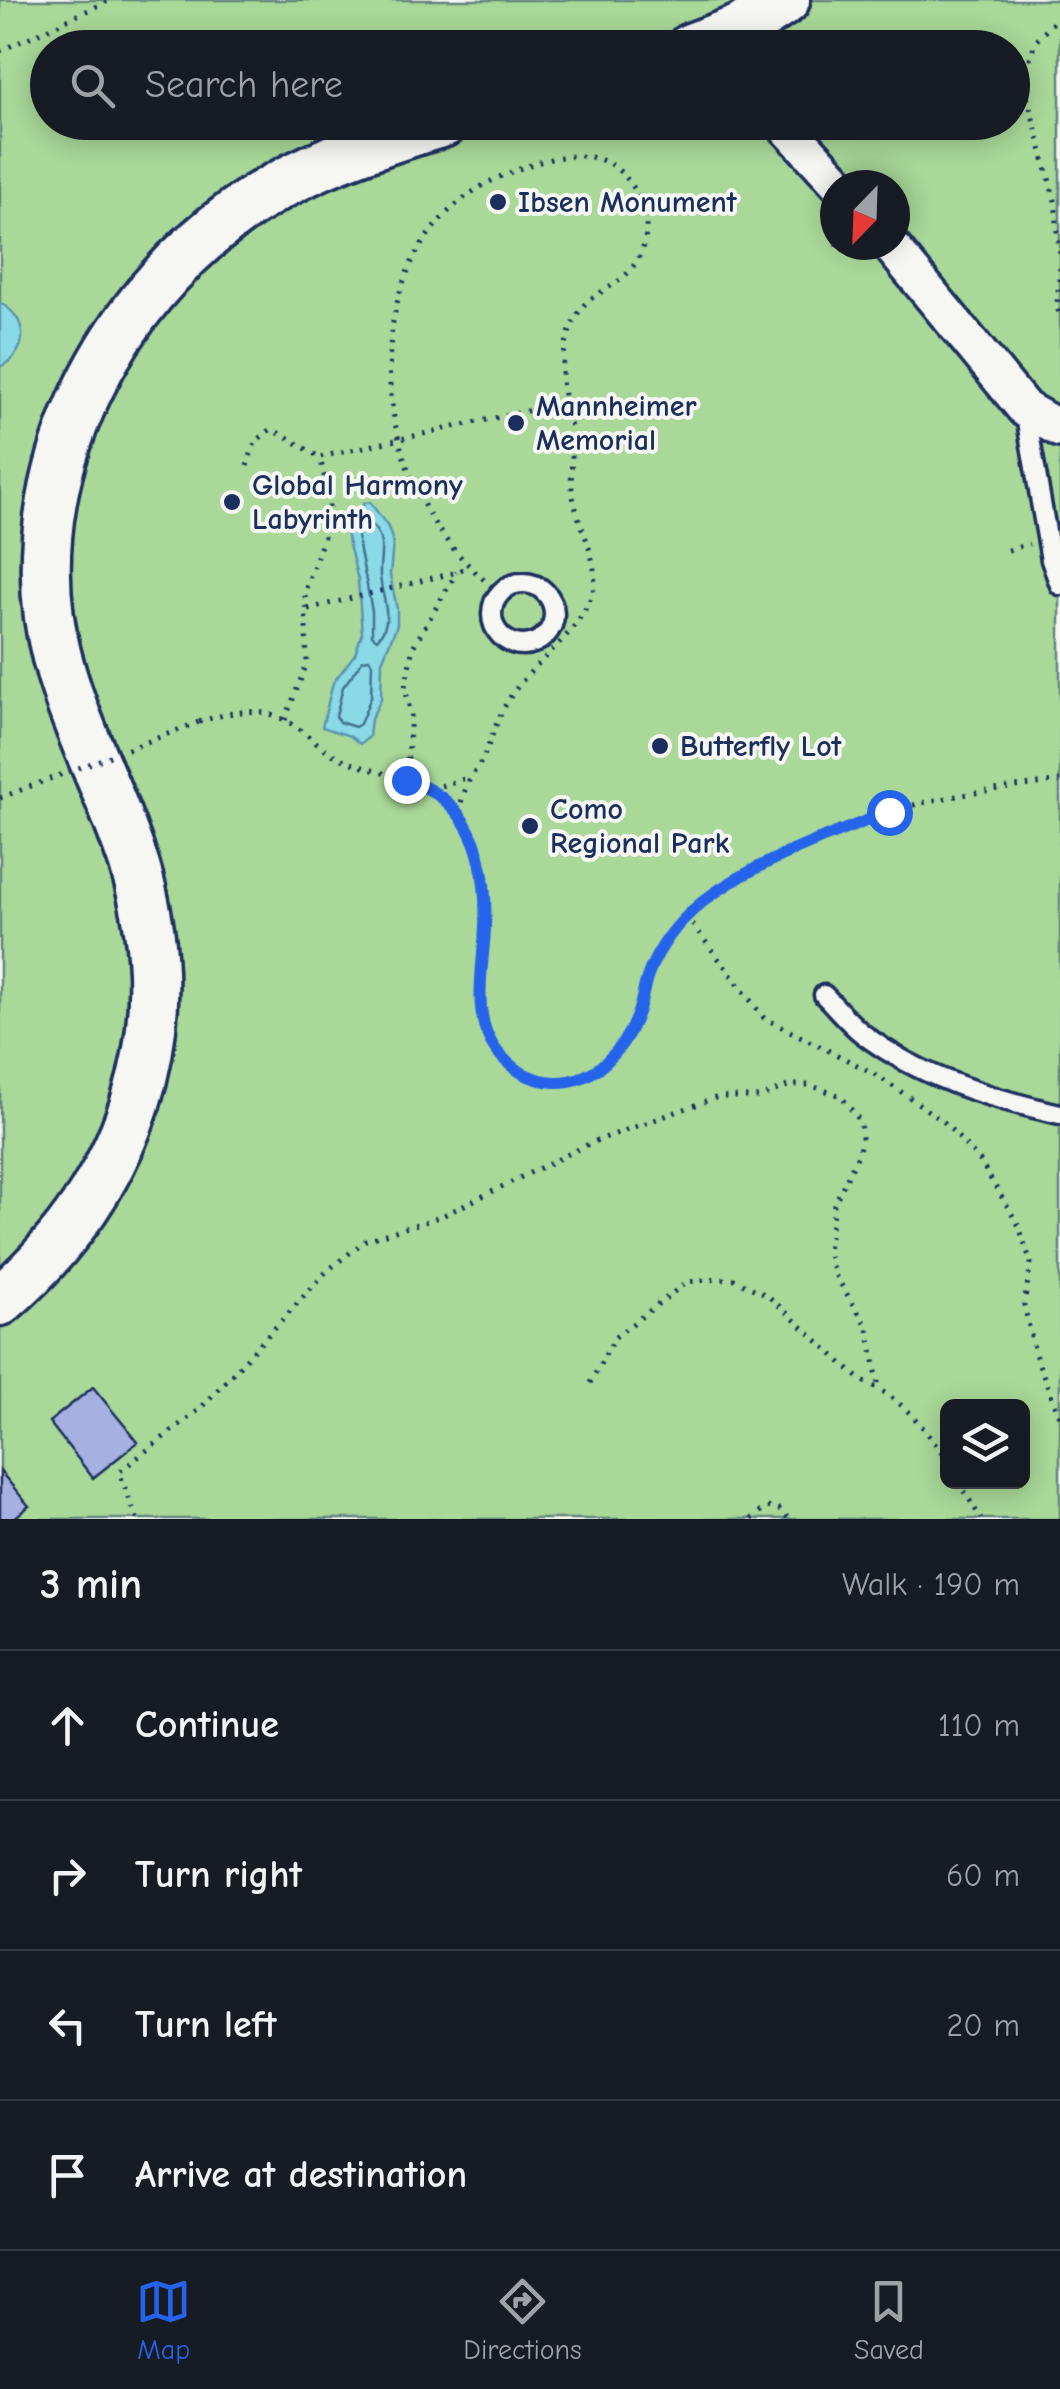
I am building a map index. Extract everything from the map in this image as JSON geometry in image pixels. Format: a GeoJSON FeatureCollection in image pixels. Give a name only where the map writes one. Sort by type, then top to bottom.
{"type":"FeatureCollection","features":[{"type":"Feature","properties":{"kind":"main road"},"geometry":{"type":"LineString","coordinates":[[739,30],[784,0]]}},
{"type":"Feature","properties":{"kind":"main road"},"geometry":{"type":"LineString","coordinates":[[0,1300],[56,1247],[113,1162],[132,1117],[152,1016],[152,961],[135,866],[62,674],[50,620],[44,564],[63,451],[115,340],[140,305],[189,252],[238,211],[292,180],[385,140]]}},
{"type":"Feature","properties":{"kind":"street"},"geometry":{"type":"LineString","coordinates":[[799,140],[826,170]]}},
{"type":"Feature","properties":{"kind":"street"},"geometry":{"type":"LineString","coordinates":[[902,260],[1024,409],[1060,429]]}},
{"type":"Feature","properties":{"kind":"lane"},"geometry":{"type":"LineString","coordinates":[[1024,409],[1051,560],[1060,585]]}},
{"type":"Feature","properties":{"kind":"lane"},"geometry":{"type":"LineString","coordinates":[[824,994],[861,1033],[900,1058],[940,1078],[1060,1114]]}},
{"type":"Feature","properties":{"kind":"path"},"geometry":{"type":"LineString","coordinates":[[45,30],[110,0]]}},
{"type":"Feature","properties":{"kind":"path"},"geometry":{"type":"LineString","coordinates":[[1030,59],[1035,42],[1060,15]]}},
{"type":"Feature","properties":{"kind":"path"},"geometry":{"type":"LineString","coordinates":[[0,51],[30,37]]}},
{"type":"Feature","properties":{"kind":"path"},"geometry":{"type":"LineString","coordinates":[[1030,108],[1055,201],[1060,256]]}},
{"type":"Feature","properties":{"kind":"path"},"geometry":{"type":"LineString","coordinates":[[458,812],[512,693],[575,628],[592,595],[594,566],[572,492],[572,442],[562,380],[564,348],[576,318],[586,303],[636,264],[645,242],[644,203],[628,179],[611,164],[564,156],[539,161],[494,179],[458,204],[436,226],[400,288],[388,365],[399,441],[428,513],[468,566],[500,594]]}},
{"type":"Feature","properties":{"kind":"path"},"geometry":{"type":"LineString","coordinates":[[1060,268],[1060,320]]}},
{"type":"Feature","properties":{"kind":"path"},"geometry":{"type":"LineString","coordinates":[[247,466],[254,442],[270,430],[320,457],[576,400]]}},
{"type":"Feature","properties":{"kind":"path"},"geometry":{"type":"LineString","coordinates":[[285,720],[308,663],[305,591],[330,520],[320,457]]}},
{"type":"Feature","properties":{"kind":"path"},"geometry":{"type":"LineString","coordinates":[[308,608],[349,601],[468,566]]}},
{"type":"Feature","properties":{"kind":"path"},"geometry":{"type":"LineString","coordinates":[[406,780],[411,715],[406,687],[414,647],[457,572]]}},
{"type":"Feature","properties":{"kind":"path"},"geometry":{"type":"LineString","coordinates":[[0,798],[238,710],[285,720],[361,769],[406,780],[440,794],[472,834],[482,865],[486,928],[479,998],[485,1028],[500,1056],[521,1073],[544,1081],[573,1082],[603,1065],[624,1042],[663,947],[686,916],[710,895],[792,851],[889,812],[971,794],[1060,781]]}},
{"type":"Feature","properties":{"kind":"path"},"geometry":{"type":"LineString","coordinates":[[430,790],[471,777]]}},
{"type":"Feature","properties":{"kind":"path"},"geometry":{"type":"LineString","coordinates":[[686,916],[764,1018],[910,1097],[945,1122],[980,1160],[1019,1226],[1030,1263],[1024,1305],[1036,1357],[1060,1416]]}},
{"type":"Feature","properties":{"kind":"path"},"geometry":{"type":"LineString","coordinates":[[136,1519],[120,1472],[200,1408],[326,1270],[366,1240],[440,1217],[593,1142],[718,1096],[749,1099],[790,1085],[809,1085],[841,1096],[852,1107],[862,1137],[858,1155],[834,1204],[828,1252],[836,1275],[868,1328],[879,1388]]}},
{"type":"Feature","properties":{"kind":"path"},"geometry":{"type":"LineString","coordinates":[[590,1383],[615,1337],[670,1294],[687,1282],[734,1279],[768,1296],[862,1381],[879,1388],[920,1423],[940,1452]]}},
{"type":"Feature","properties":{"kind":"path"},"geometry":{"type":"LineString","coordinates":[[962,1489],[981,1519]]}},
{"type":"Feature","properties":{"kind":"path"},"geometry":{"type":"LineString","coordinates":[[752,1519],[766,1507],[779,1508],[789,1519]]}},
{"type":"Feature","properties":{"kind":"green space","name":"Como Regional Park"},"geometry":{"type":"Polygon","coordinates":[[[0,0],[1060,0],[1060,1519],[0,1519],[0,0]]]}},
{"type":"Feature","properties":{"kind":"water"},"geometry":{"type":"Polygon","coordinates":[[[0,303],[16,317],[22,335],[17,353],[0,367],[0,303]]]}},
{"type":"Feature","properties":{"kind":"water"},"geometry":{"type":"Polygon","coordinates":[[[370,502],[388,527],[393,542],[390,575],[397,625],[382,661],[381,699],[371,719],[369,737],[360,744],[350,736],[322,727],[333,683],[355,654],[362,633],[358,580],[345,529],[355,523],[364,503],[370,502]]]}},
{"type":"Feature","properties":{"kind":"building"},"geometry":{"type":"Polygon","coordinates":[[[93,1387],[138,1442],[93,1478],[49,1422],[93,1387]]]}},
{"type":"Feature","properties":{"kind":"building"},"geometry":{"type":"Polygon","coordinates":[[[0,1471],[29,1506],[13,1519],[0,1519],[0,1471]]]}},
{"type":"Feature","properties":{"kind":"place","name":"Ibsen Monument"},"geometry":{"type":"Point","coordinates":[498,202]}},
{"type":"Feature","properties":{"kind":"place","name":"Mannheimer Memorial"},"geometry":{"type":"Point","coordinates":[516,423]}},
{"type":"Feature","properties":{"kind":"place","name":"Global Harmony Labyrinth"},"geometry":{"type":"Point","coordinates":[232,502]}},
{"type":"Feature","properties":{"kind":"place","name":"Butterfly Lot"},"geometry":{"type":"Point","coordinates":[660,746]}},
{"type":"Feature","properties":{"kind":"place","name":"Como Regional Park"},"geometry":{"type":"Point","coordinates":[530,826]}},
{"type":"Feature","properties":{"kind":"route"},"geometry":{"type":"LineString","coordinates":[[406,780],[440,794],[472,834],[482,865],[485,897],[479,998],[485,1028],[500,1056],[521,1073],[544,1081],[573,1082],[603,1065],[624,1042],[663,947],[686,916],[710,895],[792,851],[889,812]]}}]}
